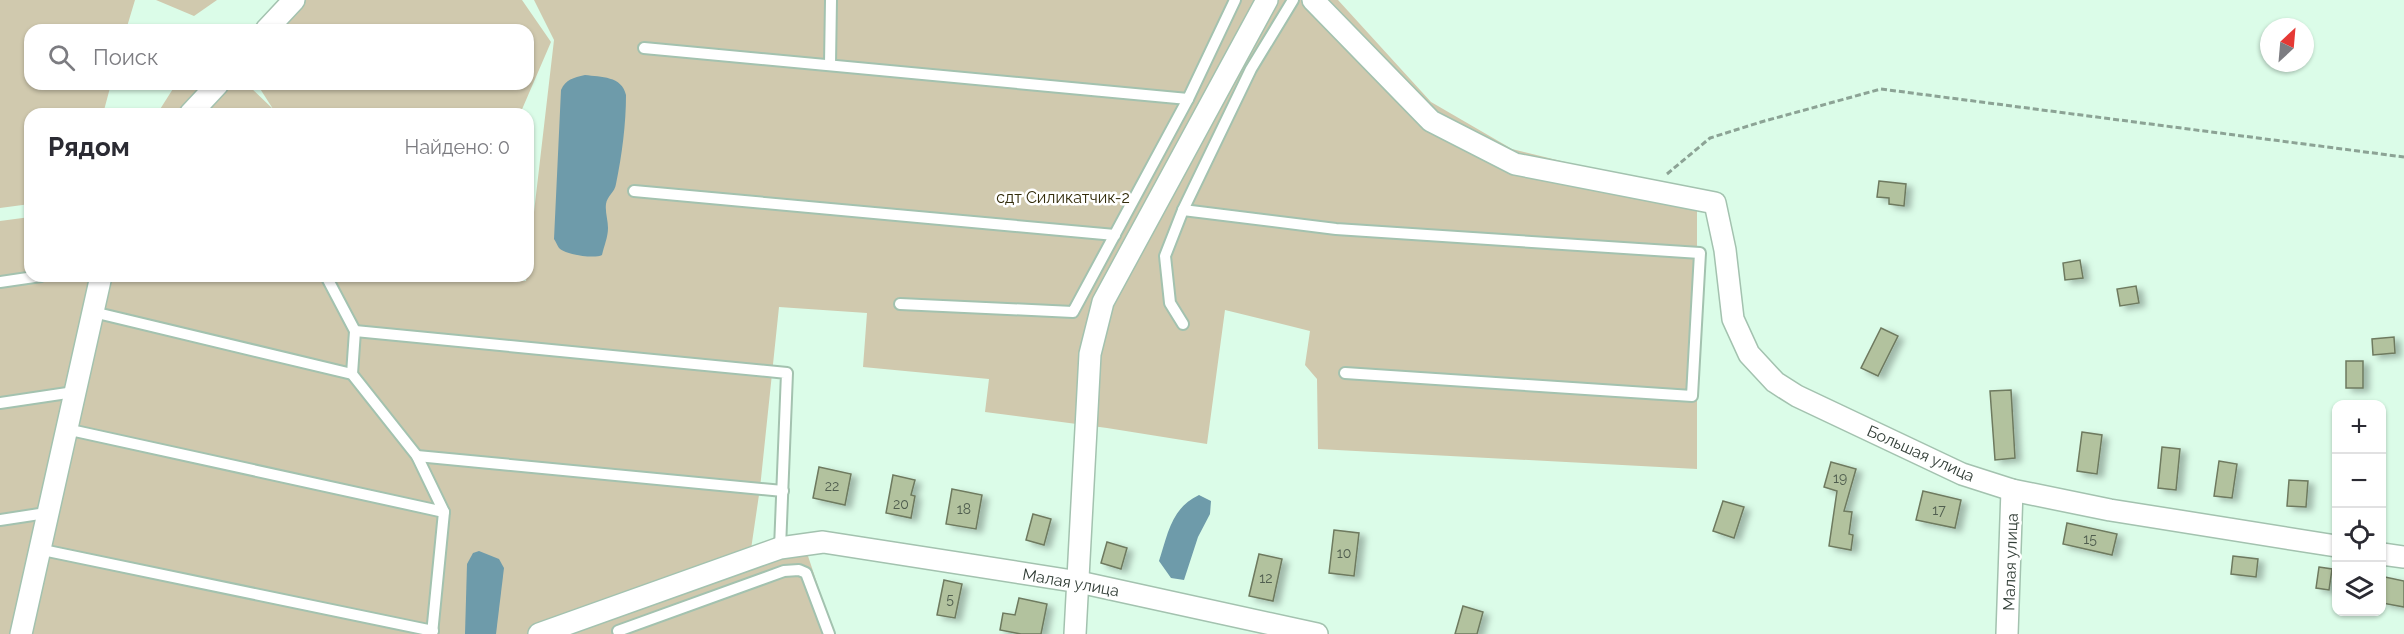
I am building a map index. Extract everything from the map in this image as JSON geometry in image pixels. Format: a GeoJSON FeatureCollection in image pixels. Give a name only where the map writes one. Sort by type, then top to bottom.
{"type":"FeatureCollection","features":[{"type":"Feature","properties":{"kind":"street"},"geometry":{"type":"LineString","coordinates":[[272,24],[294,0]]}},
{"type":"Feature","properties":{"kind":"street"},"geometry":{"type":"LineString","coordinates":[[1075,634],[1090,354],[1103,302],[1267,0]]}},
{"type":"Feature","properties":{"kind":"street"},"geometry":{"type":"LineString","coordinates":[[1313,0],[1431,121],[1515,164],[1635,188]]}},
{"type":"Feature","properties":{"kind":"street"},"geometry":{"type":"LineString","coordinates":[[196,108],[212,90]]}},
{"type":"Feature","properties":{"kind":"street","name":"Большая улица"},"geometry":{"type":"LineString","coordinates":[[1635,188],[1715,204],[1725,250],[1733,319],[1749,354],[1775,382],[1797,396],[1962,474],[2012,490],[2110,510],[2332,545]]}},
{"type":"Feature","properties":{"kind":"street"},"geometry":{"type":"LineString","coordinates":[[21,634],[46,513],[100,282]]}},
{"type":"Feature","properties":{"kind":"street","name":"Малая улица"},"geometry":{"type":"LineString","coordinates":[[2007,634],[2012,490]]}},
{"type":"Feature","properties":{"kind":"street","name":"Малая улица"},"geometry":{"type":"LineString","coordinates":[[539,634],[780,548],[823,542],[1078,582],[1310,633]]}},
{"type":"Feature","properties":{"kind":"street"},"geometry":{"type":"LineString","coordinates":[[2386,555],[2404,557]]}},
{"type":"Feature","properties":{"kind":"lane"},"geometry":{"type":"LineString","coordinates":[[830,64],[831,0]]}},
{"type":"Feature","properties":{"kind":"lane"},"geometry":{"type":"LineString","coordinates":[[900,304],[1073,312],[1188,99],[1235,0]]}},
{"type":"Feature","properties":{"kind":"lane"},"geometry":{"type":"LineString","coordinates":[[1183,324],[1170,303],[1165,256],[1183,210],[1251,69],[1293,0]]}},
{"type":"Feature","properties":{"kind":"lane"},"geometry":{"type":"LineString","coordinates":[[644,48],[1188,99]]}},
{"type":"Feature","properties":{"kind":"lane"},"geometry":{"type":"LineString","coordinates":[[634,191],[1115,235]]}},
{"type":"Feature","properties":{"kind":"lane"},"geometry":{"type":"LineString","coordinates":[[1183,210],[1336,229],[1700,253],[1692,396],[1346,373]]}},
{"type":"Feature","properties":{"kind":"lane"},"geometry":{"type":"LineString","coordinates":[[0,282],[24,278]]}},
{"type":"Feature","properties":{"kind":"lane"},"geometry":{"type":"LineString","coordinates":[[329,282],[355,332],[352,374]]}},
{"type":"Feature","properties":{"kind":"lane"},"geometry":{"type":"LineString","coordinates":[[38,549],[433,632],[444,512],[417,456],[352,374],[93,312]]}},
{"type":"Feature","properties":{"kind":"lane"},"geometry":{"type":"LineString","coordinates":[[355,332],[787,373],[780,548]]}},
{"type":"Feature","properties":{"kind":"lane"},"geometry":{"type":"LineString","coordinates":[[0,403],[74,392]]}},
{"type":"Feature","properties":{"kind":"lane"},"geometry":{"type":"LineString","coordinates":[[66,429],[444,512]]}},
{"type":"Feature","properties":{"kind":"lane"},"geometry":{"type":"LineString","coordinates":[[417,456],[783,491]]}},
{"type":"Feature","properties":{"kind":"lane"},"geometry":{"type":"LineString","coordinates":[[0,520],[46,513]]}},
{"type":"Feature","properties":{"kind":"lane"},"geometry":{"type":"LineString","coordinates":[[618,631],[784,571],[799,570],[806,573],[829,634]]}},
{"type":"Feature","properties":{"kind":"path"},"geometry":{"type":"LineString","coordinates":[[1635,188],[1669,173],[1710,138],[1881,89],[2404,157]]}},
{"type":"Feature","properties":{"kind":"green space"},"geometry":{"type":"Polygon","coordinates":[[[0,0],[135,0],[128,24],[24,24],[24,90],[109,90],[105,108],[24,108],[24,205],[0,208],[0,0]]]}},
{"type":"Feature","properties":{"kind":"green space"},"geometry":{"type":"Polygon","coordinates":[[[156,0],[217,0],[194,16],[156,0]]]}},
{"type":"Feature","properties":{"kind":"green space"},"geometry":{"type":"Polygon","coordinates":[[[300,0],[522,0],[551,42],[534,81],[534,24],[272,24],[300,0]]]}},
{"type":"Feature","properties":{"kind":"green space","name":"сдт Силикатчик-2"},"geometry":{"type":"Polygon","coordinates":[[[534,0],[1338,0],[1431,102],[1512,149],[1697,194],[1697,469],[1318,449],[1317,379],[1305,365],[1310,331],[1225,310],[1207,444],[985,412],[989,379],[863,367],[867,313],[779,307],[760,488],[750,556],[807,553],[834,634],[0,634],[0,221],[24,218],[24,282],[534,282],[534,212],[554,40],[534,0]]]}},
{"type":"Feature","properties":{"kind":"green space"},"geometry":{"type":"Polygon","coordinates":[[[172,90],[253,90],[272,108],[161,108],[172,90]]]}},
{"type":"Feature","properties":{"kind":"green space"},"geometry":{"type":"Polygon","coordinates":[[[261,90],[530,90],[523,108],[272,108],[261,90]]]}},
{"type":"Feature","properties":{"kind":"water"},"geometry":{"type":"Polygon","coordinates":[[[585,75],[615,81],[624,89],[626,95],[618,173],[615,187],[606,204],[607,235],[602,255],[593,257],[580,256],[563,250],[559,248],[554,239],[561,90],[568,81],[585,75]]]}},
{"type":"Feature","properties":{"kind":"water"},"geometry":{"type":"Polygon","coordinates":[[[1199,495],[1211,501],[1210,514],[1198,537],[1184,580],[1171,578],[1159,561],[1168,532],[1176,514],[1190,500],[1199,495]]]}},
{"type":"Feature","properties":{"kind":"water"},"geometry":{"type":"Polygon","coordinates":[[[479,551],[499,559],[504,568],[496,634],[465,634],[467,564],[473,553],[479,551]]]}},
{"type":"Feature","properties":{"kind":"building"},"geometry":{"type":"Polygon","coordinates":[[[1879,181],[1906,184],[1904,206],[1889,204],[1889,198],[1877,197],[1879,181]]]}},
{"type":"Feature","properties":{"kind":"building"},"geometry":{"type":"Polygon","coordinates":[[[2080,260],[2083,278],[2065,280],[2063,263],[2080,260]]]}},
{"type":"Feature","properties":{"kind":"building"},"geometry":{"type":"Polygon","coordinates":[[[2136,286],[2139,303],[2120,306],[2117,289],[2136,286]]]}},
{"type":"Feature","properties":{"kind":"building"},"geometry":{"type":"Polygon","coordinates":[[[1881,328],[1898,336],[1878,376],[1861,368],[1881,328]]]}},
{"type":"Feature","properties":{"kind":"building"},"geometry":{"type":"Polygon","coordinates":[[[2394,337],[2395,353],[2373,355],[2372,339],[2394,337]]]}},
{"type":"Feature","properties":{"kind":"building"},"geometry":{"type":"Polygon","coordinates":[[[2346,361],[2363,361],[2363,388],[2346,388],[2346,361]]]}},
{"type":"Feature","properties":{"kind":"building"},"geometry":{"type":"Polygon","coordinates":[[[2011,390],[2015,458],[1995,460],[1990,391],[2011,390]]]}},
{"type":"Feature","properties":{"kind":"building"},"geometry":{"type":"Polygon","coordinates":[[[2082,432],[2102,435],[2097,474],[2077,471],[2082,432]]]}},
{"type":"Feature","properties":{"kind":"building"},"geometry":{"type":"Polygon","coordinates":[[[2162,447],[2180,449],[2176,490],[2158,488],[2162,447]]]}},
{"type":"Feature","properties":{"kind":"building"},"geometry":{"type":"Polygon","coordinates":[[[2219,461],[2237,464],[2232,498],[2214,496],[2219,461]]]}},
{"type":"Feature","properties":{"kind":"building"},"geometry":{"type":"Polygon","coordinates":[[[1831,462],[1856,469],[1844,511],[1852,512],[1849,534],[1853,535],[1851,550],[1829,546],[1837,491],[1824,487],[1831,462]]]}},
{"type":"Feature","properties":{"kind":"building"},"geometry":{"type":"Polygon","coordinates":[[[819,467],[851,474],[845,505],[813,498],[819,467]]]}},
{"type":"Feature","properties":{"kind":"building"},"geometry":{"type":"Polygon","coordinates":[[[893,475],[915,480],[911,495],[915,496],[911,518],[886,513],[893,475]]]}},
{"type":"Feature","properties":{"kind":"building"},"geometry":{"type":"Polygon","coordinates":[[[2289,480],[2308,481],[2306,507],[2287,506],[2289,480]]]}},
{"type":"Feature","properties":{"kind":"building"},"geometry":{"type":"Polygon","coordinates":[[[952,489],[982,495],[976,529],[946,524],[952,489]]]}},
{"type":"Feature","properties":{"kind":"building"},"geometry":{"type":"Polygon","coordinates":[[[1923,491],[1961,500],[1955,528],[1916,520],[1923,491]]]}},
{"type":"Feature","properties":{"kind":"building"},"geometry":{"type":"Polygon","coordinates":[[[1723,501],[1744,507],[1734,538],[1713,531],[1723,501]]]}},
{"type":"Feature","properties":{"kind":"building"},"geometry":{"type":"Polygon","coordinates":[[[1033,514],[1051,519],[1044,545],[1026,540],[1033,514]]]}},
{"type":"Feature","properties":{"kind":"building"},"geometry":{"type":"Polygon","coordinates":[[[2067,523],[2117,534],[2112,555],[2063,544],[2067,523]]]}},
{"type":"Feature","properties":{"kind":"building"},"geometry":{"type":"Polygon","coordinates":[[[1334,530],[1359,533],[1354,576],[1329,573],[1334,530]]]}},
{"type":"Feature","properties":{"kind":"building"},"geometry":{"type":"Polygon","coordinates":[[[1107,542],[1127,548],[1121,569],[1101,563],[1107,542]]]}},
{"type":"Feature","properties":{"kind":"building"},"geometry":{"type":"Polygon","coordinates":[[[1259,554],[1282,559],[1273,601],[1249,596],[1259,554]]]}},
{"type":"Feature","properties":{"kind":"building"},"geometry":{"type":"Polygon","coordinates":[[[2233,556],[2258,559],[2256,577],[2231,574],[2233,556]]]}},
{"type":"Feature","properties":{"kind":"building"},"geometry":{"type":"Polygon","coordinates":[[[2319,567],[2332,569],[2329,590],[2316,588],[2319,567]]]}},
{"type":"Feature","properties":{"kind":"building"},"geometry":{"type":"Polygon","coordinates":[[[2386,577],[2404,581],[2404,607],[2386,604],[2386,577]]]}},
{"type":"Feature","properties":{"kind":"building"},"geometry":{"type":"Polygon","coordinates":[[[944,580],[962,584],[955,618],[937,615],[944,580]]]}},
{"type":"Feature","properties":{"kind":"building"},"geometry":{"type":"Polygon","coordinates":[[[1019,598],[1047,604],[1041,634],[1021,634],[1000,630],[1003,613],[1015,615],[1019,598]]]}},
{"type":"Feature","properties":{"kind":"building"},"geometry":{"type":"Polygon","coordinates":[[[1463,606],[1483,612],[1477,634],[1455,634],[1463,606]]]}}]}
